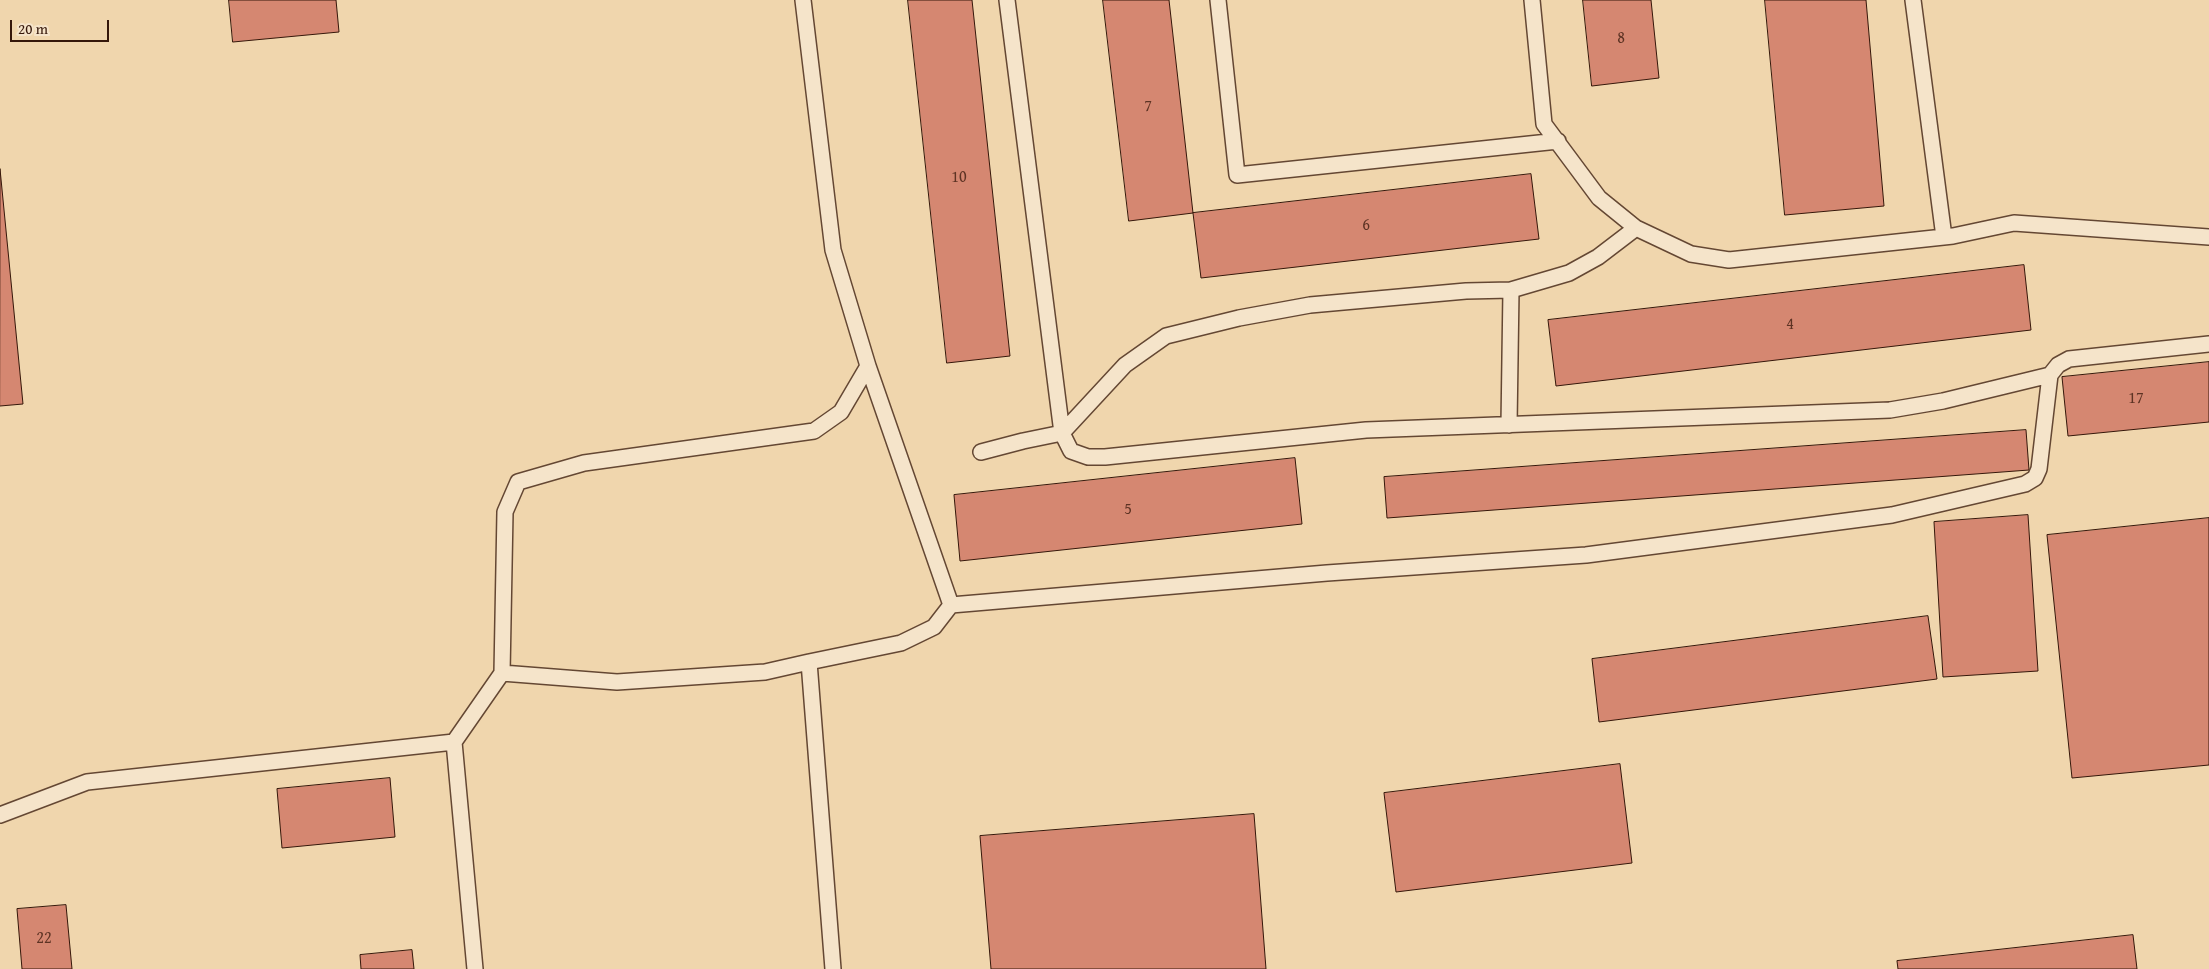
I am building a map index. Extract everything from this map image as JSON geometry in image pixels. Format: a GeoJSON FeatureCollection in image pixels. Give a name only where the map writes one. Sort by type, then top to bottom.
{"type":"FeatureCollection","features":[{"type":"Feature","properties":{"kind":"lane"},"geometry":{"type":"LineString","coordinates":[[803,0],[833,250],[868,366],[950,606]]}},
{"type":"Feature","properties":{"kind":"lane"},"geometry":{"type":"LineString","coordinates":[[1007,0],[1062,433],[1072,451],[1088,457],[1105,457],[1366,430],[1890,410],[1943,401],[2050,375]]}},
{"type":"Feature","properties":{"kind":"lane"},"geometry":{"type":"LineString","coordinates":[[1218,0],[1237,175],[1558,141]]}},
{"type":"Feature","properties":{"kind":"lane"},"geometry":{"type":"LineString","coordinates":[[1532,0],[1544,124],[1599,198],[1636,228],[1691,254],[1729,260],[1944,237],[2014,224],[2209,237]]}},
{"type":"Feature","properties":{"kind":"lane"},"geometry":{"type":"LineString","coordinates":[[1913,0],[1944,237]]}},
{"type":"Feature","properties":{"kind":"lane"},"geometry":{"type":"LineString","coordinates":[[981,452],[1062,433],[1125,365],[1166,336],[1239,318],[1310,305],[1466,291],[1511,290],[1569,273],[1598,257],[1636,228]]}},
{"type":"Feature","properties":{"kind":"lane"},"geometry":{"type":"LineString","coordinates":[[1508,425],[1511,290]]}},
{"type":"Feature","properties":{"kind":"lane"},"geometry":{"type":"LineString","coordinates":[[502,673],[618,682],[765,672],[901,643],[934,627],[950,606],[1327,573],[1586,555],[1892,515],[2025,484],[2035,478],[2040,469],[2050,375],[2058,365],[2069,359],[2209,344]]}},
{"type":"Feature","properties":{"kind":"lane"},"geometry":{"type":"LineString","coordinates":[[475,969],[454,742],[502,673],[505,512],[518,482],[584,463],[814,431],[841,412],[868,366]]}},
{"type":"Feature","properties":{"kind":"lane"},"geometry":{"type":"LineString","coordinates":[[809,662],[833,969]]}},
{"type":"Feature","properties":{"kind":"lane"},"geometry":{"type":"LineString","coordinates":[[0,815],[87,782],[454,742]]}},
{"type":"Feature","properties":{"kind":"building"},"geometry":{"type":"Polygon","coordinates":[[[229,0],[336,0],[339,32],[233,42],[229,0]]]}},
{"type":"Feature","properties":{"kind":"building"},"geometry":{"type":"Polygon","coordinates":[[[908,0],[972,0],[1010,356],[947,363],[908,0]]]}},
{"type":"Feature","properties":{"kind":"building"},"geometry":{"type":"Polygon","coordinates":[[[1103,0],[1169,0],[1193,213],[1129,221],[1103,0]]]}},
{"type":"Feature","properties":{"kind":"building"},"geometry":{"type":"Polygon","coordinates":[[[1583,0],[1651,0],[1659,78],[1592,86],[1583,0]]]}},
{"type":"Feature","properties":{"kind":"building"},"geometry":{"type":"Polygon","coordinates":[[[1765,0],[1866,0],[1884,206],[1785,215],[1765,0]]]}},
{"type":"Feature","properties":{"kind":"building"},"geometry":{"type":"Polygon","coordinates":[[[0,169],[23,404],[0,406],[0,169]]]}},
{"type":"Feature","properties":{"kind":"building"},"geometry":{"type":"Polygon","coordinates":[[[1531,174],[1539,239],[1201,278],[1193,213],[1531,174]]]}},
{"type":"Feature","properties":{"kind":"building"},"geometry":{"type":"Polygon","coordinates":[[[2024,265],[2031,330],[1556,386],[1548,320],[2024,265]]]}},
{"type":"Feature","properties":{"kind":"building"},"geometry":{"type":"Polygon","coordinates":[[[2209,362],[2209,422],[2068,436],[2062,377],[2209,362]]]}},
{"type":"Feature","properties":{"kind":"building"},"geometry":{"type":"Polygon","coordinates":[[[2026,430],[2029,470],[1387,518],[1384,477],[2026,430]]]}},
{"type":"Feature","properties":{"kind":"building"},"geometry":{"type":"Polygon","coordinates":[[[1295,458],[1302,524],[960,561],[954,495],[1295,458]]]}},
{"type":"Feature","properties":{"kind":"building"},"geometry":{"type":"Polygon","coordinates":[[[2028,515],[2038,671],[1943,677],[1934,522],[2028,515]]]}},
{"type":"Feature","properties":{"kind":"building"},"geometry":{"type":"Polygon","coordinates":[[[2209,518],[2209,765],[2072,778],[2047,535],[2209,518]]]}},
{"type":"Feature","properties":{"kind":"building"},"geometry":{"type":"Polygon","coordinates":[[[1928,616],[1937,679],[1599,722],[1592,659],[1928,616]]]}},
{"type":"Feature","properties":{"kind":"building"},"geometry":{"type":"Polygon","coordinates":[[[1620,764],[1632,863],[1396,892],[1384,793],[1620,764]]]}},
{"type":"Feature","properties":{"kind":"building"},"geometry":{"type":"Polygon","coordinates":[[[390,778],[395,837],[282,848],[277,789],[390,778]]]}},
{"type":"Feature","properties":{"kind":"building"},"geometry":{"type":"Polygon","coordinates":[[[1254,814],[1266,969],[991,969],[980,836],[1254,814]]]}},
{"type":"Feature","properties":{"kind":"building"},"geometry":{"type":"Polygon","coordinates":[[[66,905],[72,969],[22,969],[17,909],[66,905]]]}},
{"type":"Feature","properties":{"kind":"building"},"geometry":{"type":"Polygon","coordinates":[[[2133,935],[2137,969],[1898,969],[1897,961],[2133,935]]]}},
{"type":"Feature","properties":{"kind":"building"},"geometry":{"type":"Polygon","coordinates":[[[412,950],[414,969],[361,969],[360,955],[412,950]]]}}]}
